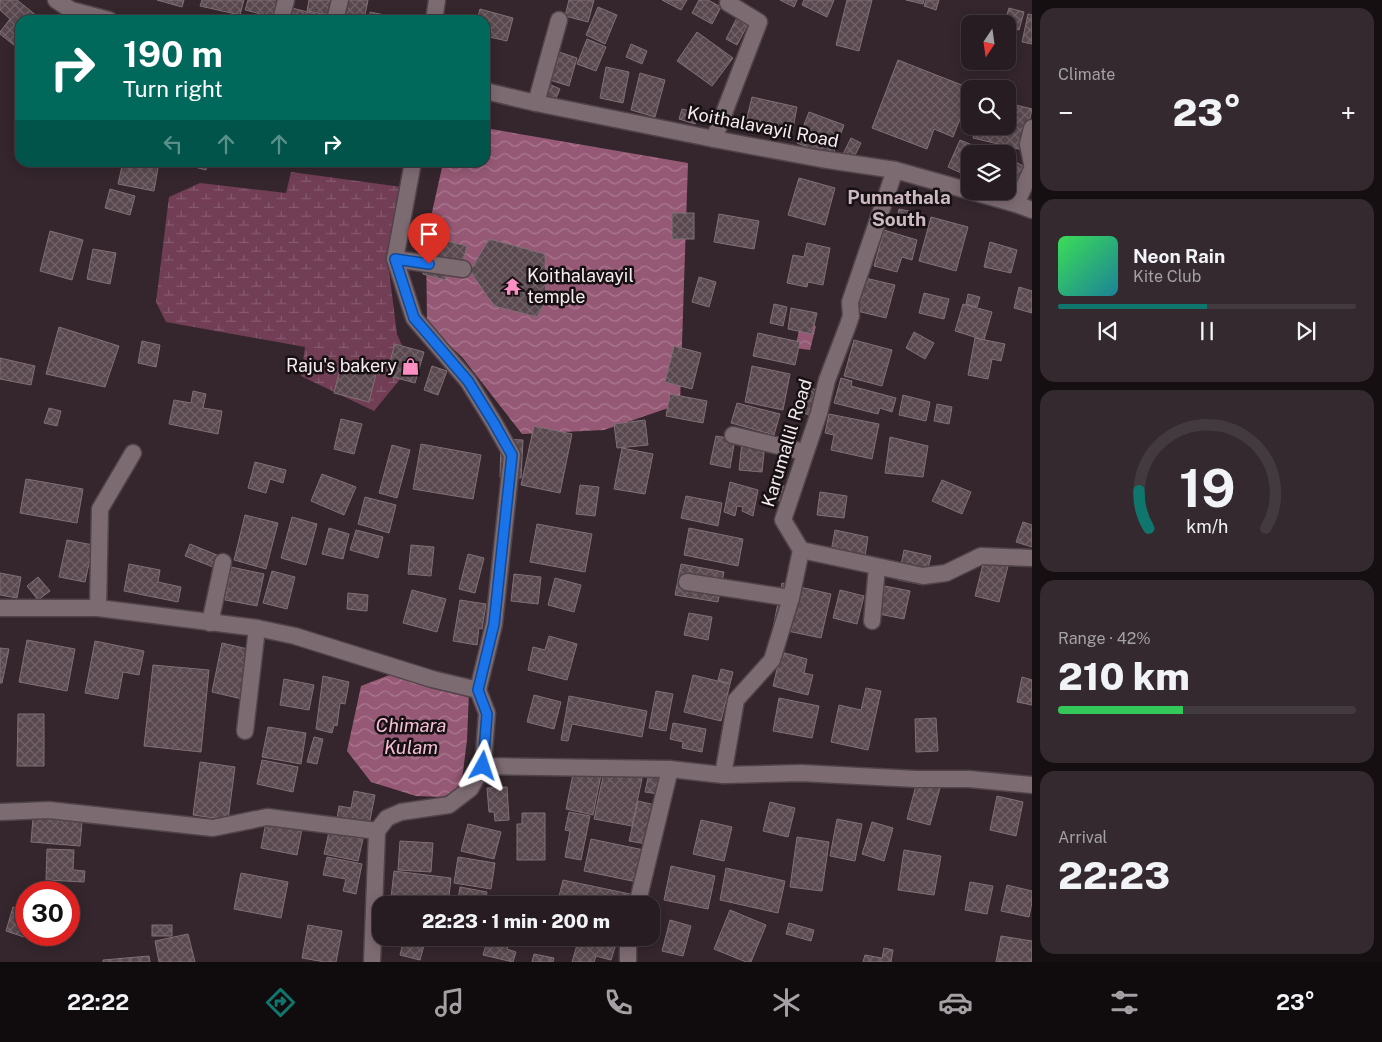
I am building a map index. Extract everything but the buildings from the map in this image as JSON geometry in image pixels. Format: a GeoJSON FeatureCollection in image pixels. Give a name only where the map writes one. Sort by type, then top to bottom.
{"type":"FeatureCollection","features":[{"type":"Feature","properties":{"kind":"street"},"geometry":{"type":"LineString","coordinates":[[56,0],[71,10],[90,15]]}},
{"type":"Feature","properties":{"kind":"street"},"geometry":{"type":"LineString","coordinates":[[282,15],[286,0]]}},
{"type":"Feature","properties":{"kind":"street"},"geometry":{"type":"LineString","coordinates":[[336,15],[340,0]]}},
{"type":"Feature","properties":{"kind":"street"},"geometry":{"type":"LineString","coordinates":[[435,15],[437,0]]}},
{"type":"Feature","properties":{"kind":"street"},"geometry":{"type":"LineString","coordinates":[[714,139],[759,22],[728,3]]}},
{"type":"Feature","properties":{"kind":"street"},"geometry":{"type":"LineString","coordinates":[[536,103],[559,20]]}},
{"type":"Feature","properties":{"kind":"street","name":"Koithalavayil Road"},"geometry":{"type":"LineString","coordinates":[[490,92],[714,139],[821,159],[895,170],[1032,210]]}},
{"type":"Feature","properties":{"kind":"street"},"geometry":{"type":"LineString","coordinates":[[1032,128],[1028,144],[1032,164]]}},
{"type":"Feature","properties":{"kind":"street"},"geometry":{"type":"LineString","coordinates":[[372,962],[377,831],[387,818],[401,812],[449,805],[470,788],[483,766],[487,714],[478,690],[494,624],[512,455],[468,381],[414,318],[395,259],[413,167]]}},
{"type":"Feature","properties":{"kind":"street"},"geometry":{"type":"LineString","coordinates":[[1016,204],[1032,169]]}},
{"type":"Feature","properties":{"kind":"street","name":"Karumallil Road"},"geometry":{"type":"LineString","coordinates":[[802,550],[783,520],[804,452],[819,412],[827,380],[851,316],[850,302],[895,170]]}},
{"type":"Feature","properties":{"kind":"street"},"geometry":{"type":"LineString","coordinates":[[395,259],[464,268]]}},
{"type":"Feature","properties":{"kind":"street"},"geometry":{"type":"LineString","coordinates":[[733,435],[804,452]]}},
{"type":"Feature","properties":{"kind":"street"},"geometry":{"type":"LineString","coordinates":[[98,608],[100,509],[133,452]]}},
{"type":"Feature","properties":{"kind":"street"},"geometry":{"type":"LineString","coordinates":[[723,775],[736,700],[772,660],[791,598],[802,550],[877,568],[923,576],[946,573],[981,556],[1032,558]]}},
{"type":"Feature","properties":{"kind":"street"},"geometry":{"type":"LineString","coordinates":[[210,623],[223,562]]}},
{"type":"Feature","properties":{"kind":"street"},"geometry":{"type":"LineString","coordinates":[[872,620],[877,568]]}},
{"type":"Feature","properties":{"kind":"street"},"geometry":{"type":"LineString","coordinates":[[687,582],[791,598]]}},
{"type":"Feature","properties":{"kind":"street"},"geometry":{"type":"LineString","coordinates":[[0,608],[98,608],[257,628],[295,636],[432,679],[478,690]]}},
{"type":"Feature","properties":{"kind":"street"},"geometry":{"type":"LineString","coordinates":[[245,731],[257,628]]}},
{"type":"Feature","properties":{"kind":"street"},"geometry":{"type":"LineString","coordinates":[[483,766],[670,769],[723,775],[801,773],[916,779],[970,779],[1032,785]]}},
{"type":"Feature","properties":{"kind":"street"},"geometry":{"type":"LineString","coordinates":[[639,896],[670,769]]}},
{"type":"Feature","properties":{"kind":"street"},"geometry":{"type":"LineString","coordinates":[[0,812],[49,810],[213,828],[268,817],[377,831]]}},
{"type":"Feature","properties":{"kind":"street"},"geometry":{"type":"LineString","coordinates":[[627,946],[628,962]]}},
{"type":"Feature","properties":{"kind":"green space"},"geometry":{"type":"Polygon","coordinates":[[[291,172],[402,187],[388,263],[397,334],[411,366],[374,411],[301,376],[305,347],[166,322],[156,302],[169,197],[200,183],[286,193],[291,172]]]}},
{"type":"Feature","properties":{"kind":"water"},"geometry":{"type":"Polygon","coordinates":[[[490,129],[688,163],[680,404],[604,430],[522,434],[462,357],[427,325],[426,239],[442,167],[490,167],[490,129]]]}},
{"type":"Feature","properties":{"kind":"water"},"geometry":{"type":"Polygon","coordinates":[[[801,322],[816,326],[810,350],[795,348],[801,322]]]}},
{"type":"Feature","properties":{"kind":"water","name":"Chimara Kulam"},"geometry":{"type":"Polygon","coordinates":[[[392,674],[469,692],[467,740],[461,788],[443,797],[416,796],[371,782],[347,751],[361,686],[392,674]]]}},
{"type":"Feature","properties":{"kind":"place","name":"Koithalavayil temple"},"geometry":{"type":"Point","coordinates":[513,286]}},
{"type":"Feature","properties":{"kind":"place","name":"Raju's bakery"},"geometry":{"type":"Point","coordinates":[411,366]}},
{"type":"Feature","properties":{"kind":"district","name":"Punnathala South"},"geometry":{"type":"Point","coordinates":[899,208]}},
{"type":"Feature","properties":{"kind":"route"},"geometry":{"type":"LineString","coordinates":[[429,264],[395,259],[414,318],[468,381],[512,455],[494,624],[478,690],[487,714],[483,766]]}}]}
